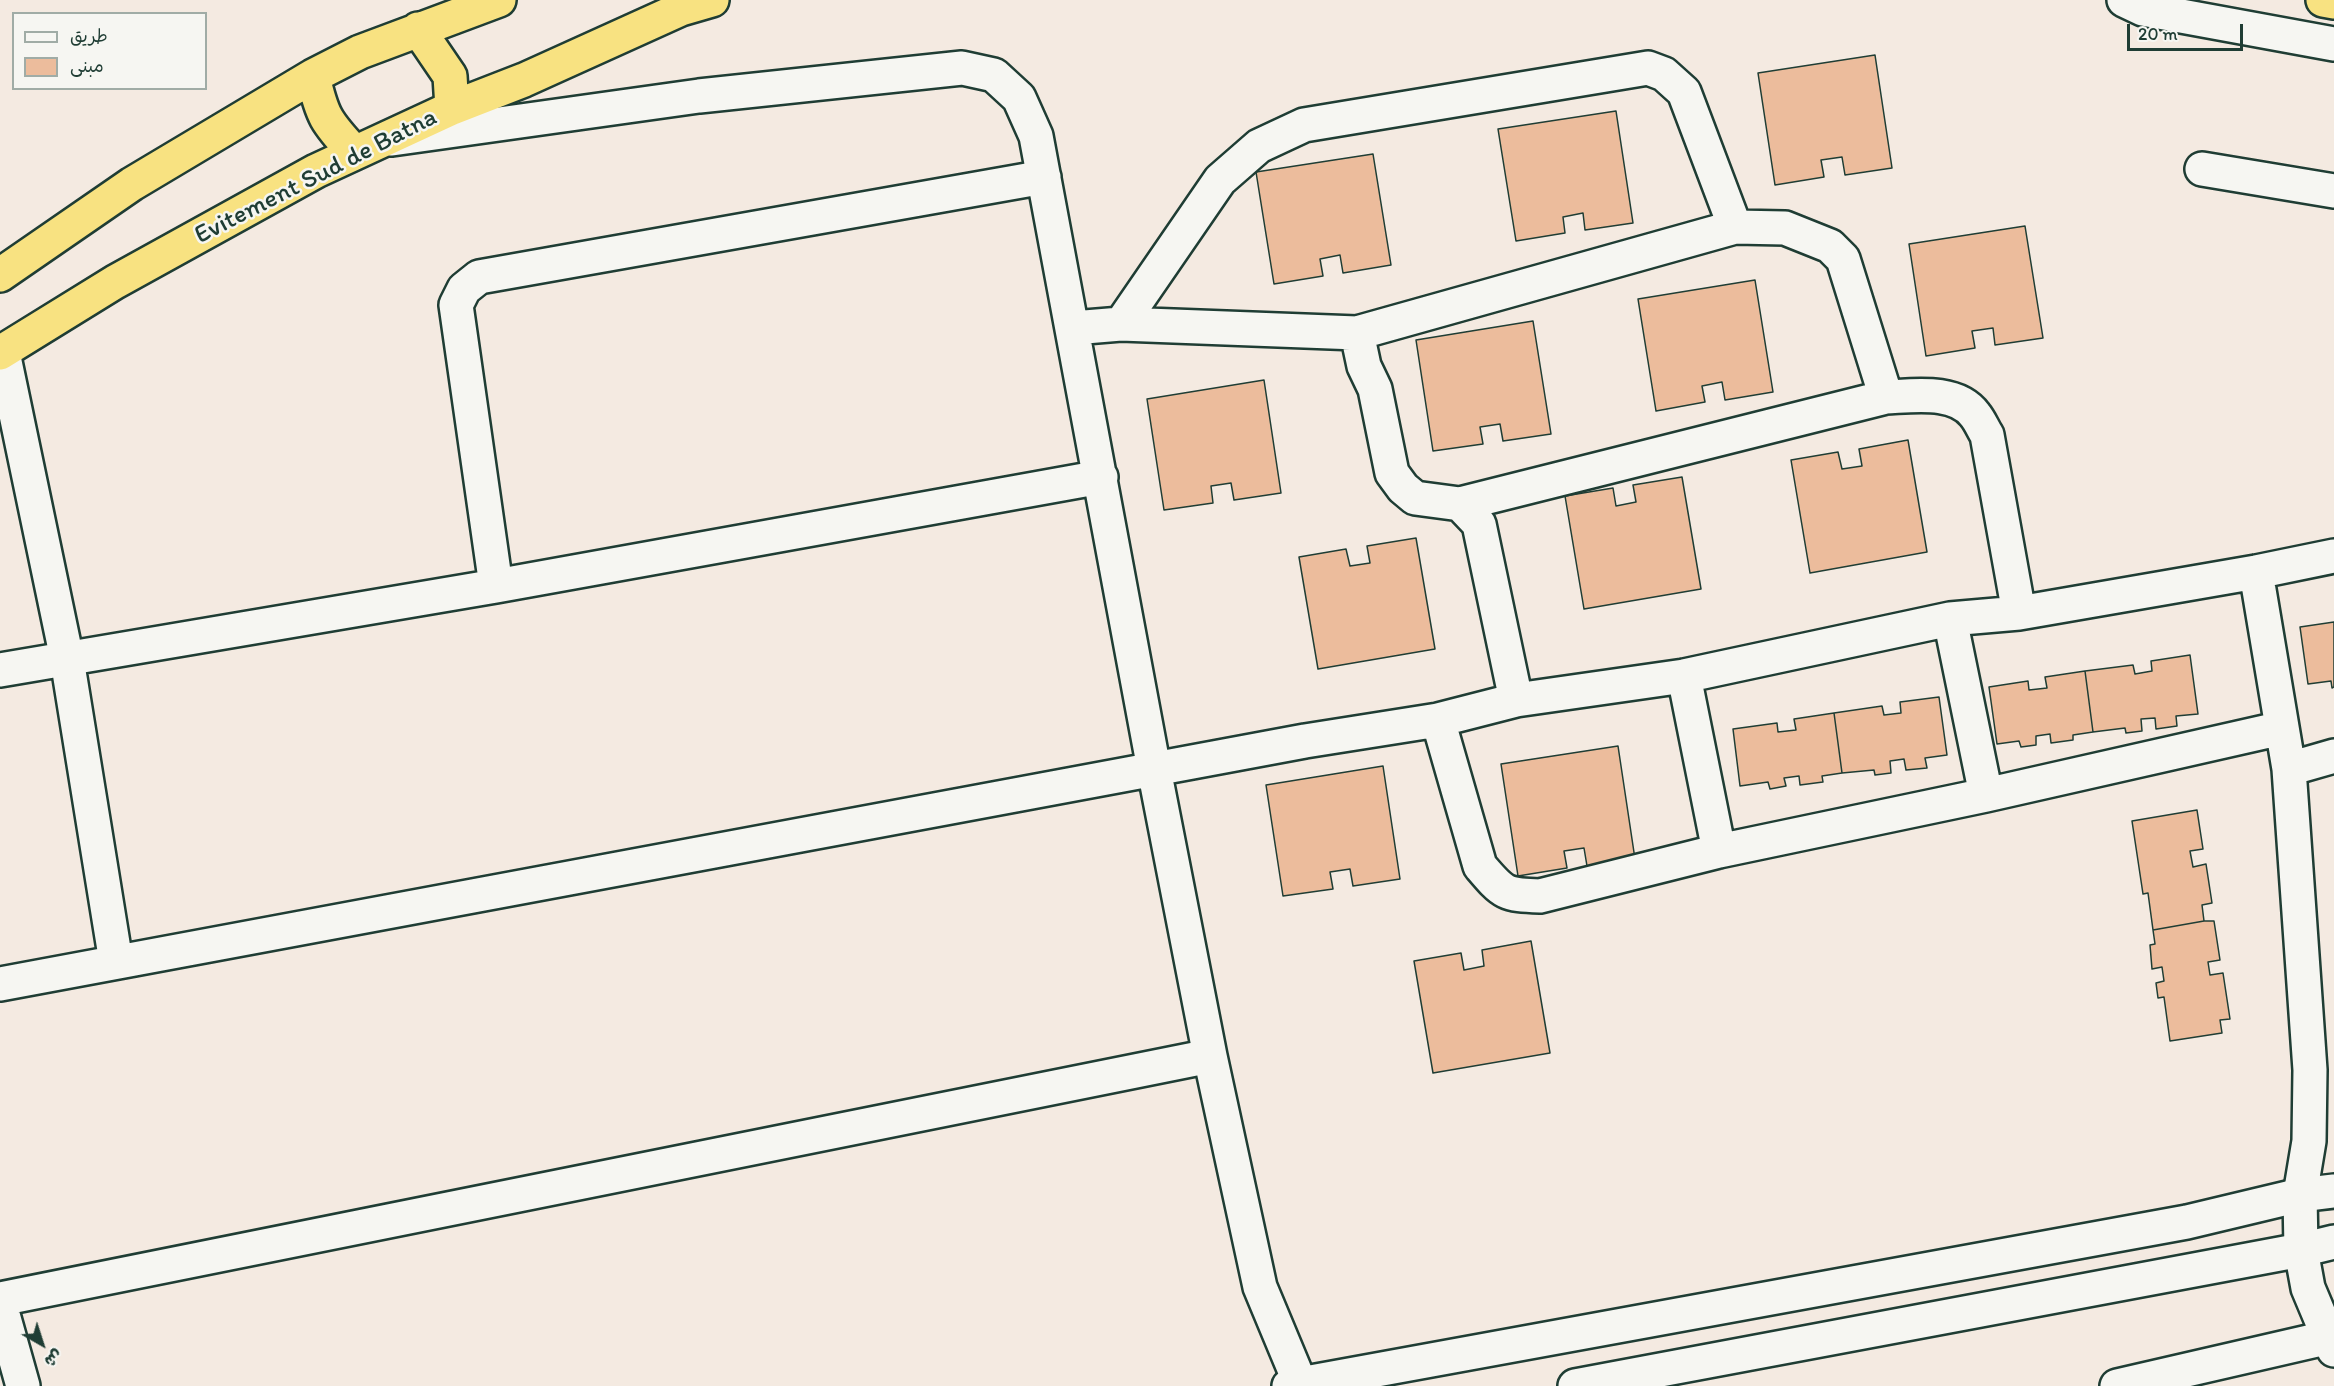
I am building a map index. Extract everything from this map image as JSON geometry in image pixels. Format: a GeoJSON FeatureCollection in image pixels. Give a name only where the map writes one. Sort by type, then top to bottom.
{"type":"FeatureCollection","features":[{"type":"Feature","properties":{"kind":"highway"},"geometry":{"type":"LineString","coordinates":[[0,275],[132,184],[313,76],[360,52],[499,0]]}},
{"type":"Feature","properties":{"kind":"highway","name":"Evitement Sud de Batna"},"geometry":{"type":"LineString","coordinates":[[2,352],[115,282],[354,152],[452,108],[524,80],[681,9],[712,0]]}},
{"type":"Feature","properties":{"kind":"highway"},"geometry":{"type":"LineString","coordinates":[[2323,0],[2334,2]]}},
{"type":"Feature","properties":{"kind":"highway"},"geometry":{"type":"LineString","coordinates":[[418,29],[450,76],[452,108]]}},
{"type":"Feature","properties":{"kind":"highway"},"geometry":{"type":"LineString","coordinates":[[313,76],[320,108],[329,126],[354,152]]}},
{"type":"Feature","properties":{"kind":"street"},"geometry":{"type":"LineString","coordinates":[[2124,0],[2143,9],[2334,44]]}},
{"type":"Feature","properties":{"kind":"street"},"geometry":{"type":"LineString","coordinates":[[384,140],[699,96],[962,68],[994,75],[1019,98],[1036,136],[1210,1056],[1260,1287],[1297,1385],[2187,1222],[2300,1196],[2334,1191]]}},
{"type":"Feature","properties":{"kind":"street"},"geometry":{"type":"LineString","coordinates":[[1121,324],[1220,180],[1259,146],[1304,125],[1648,68],[1664,74],[1684,92],[1735,227]]}},
{"type":"Feature","properties":{"kind":"street"},"geometry":{"type":"LineString","coordinates":[[2202,169],[2334,191]]}},
{"type":"Feature","properties":{"kind":"street"},"geometry":{"type":"LineString","coordinates":[[496,586],[456,305],[464,289],[479,277],[1044,177]]}},
{"type":"Feature","properties":{"kind":"street"},"geometry":{"type":"LineString","coordinates":[[1073,328],[1121,324],[1357,333],[1735,227],[1785,228],[1830,246],[1843,259],[1886,397]]}},
{"type":"Feature","properties":{"kind":"street"},"geometry":{"type":"LineString","coordinates":[[1357,333],[1364,366],[1375,389],[1392,473],[1403,488],[1415,498],[1460,504],[1886,397],[1931,395],[1956,402],[1974,413],[1987,435],[2019,613]]}},
{"type":"Feature","properties":{"kind":"street"},"geometry":{"type":"LineString","coordinates":[[2,352],[67,659],[116,962]]}},
{"type":"Feature","properties":{"kind":"street"},"geometry":{"type":"LineString","coordinates":[[0,670],[496,586],[1101,477]]}},
{"type":"Feature","properties":{"kind":"street"},"geometry":{"type":"LineString","coordinates":[[1460,504],[1479,524],[1516,700]]}},
{"type":"Feature","properties":{"kind":"street"},"geometry":{"type":"LineString","coordinates":[[0,984],[1305,741],[1438,720],[1516,700],[1684,676],[1950,620],[2019,613],[2256,572],[2334,556]]}},
{"type":"Feature","properties":{"kind":"street"},"geometry":{"type":"LineString","coordinates":[[2116,1386],[2332,1341],[2308,1288],[2301,1250],[2300,1196],[2322,1067],[2289,770],[2256,572]]}},
{"type":"Feature","properties":{"kind":"street"},"geometry":{"type":"LineString","coordinates":[[1950,620],[1986,795]]}},
{"type":"Feature","properties":{"kind":"street"},"geometry":{"type":"LineString","coordinates":[[1684,676],[1719,851]]}},
{"type":"Feature","properties":{"kind":"street"},"geometry":{"type":"LineString","coordinates":[[1438,720],[1480,866],[1496,885],[1512,896],[1540,896],[1719,851],[1986,795],[2282,729]]}},
{"type":"Feature","properties":{"kind":"street"},"geometry":{"type":"LineString","coordinates":[[2289,770],[2334,756]]}},
{"type":"Feature","properties":{"kind":"street"},"geometry":{"type":"LineString","coordinates":[[0,1299],[1210,1056]]}},
{"type":"Feature","properties":{"kind":"street"},"geometry":{"type":"LineString","coordinates":[[1575,1386],[2334,1242]]}},
{"type":"Feature","properties":{"kind":"street"},"geometry":{"type":"LineString","coordinates":[[0,1304],[23,1386]]}},
{"type":"Feature","properties":{"kind":"building"},"geometry":{"type":"Polygon","coordinates":[[[1875,55],[1892,168],[1845,175],[1842,157],[1821,160],[1824,177],[1775,185],[1758,73],[1875,55]]]}},
{"type":"Feature","properties":{"kind":"building"},"geometry":{"type":"Polygon","coordinates":[[[1616,111],[1633,223],[1585,230],[1583,213],[1563,217],[1565,233],[1516,241],[1498,129],[1616,111]]]}},
{"type":"Feature","properties":{"kind":"building"},"geometry":{"type":"Polygon","coordinates":[[[1373,154],[1391,265],[1343,273],[1340,255],[1320,259],[1323,276],[1274,284],[1256,172],[1373,154]]]}},
{"type":"Feature","properties":{"kind":"building"},"geometry":{"type":"Polygon","coordinates":[[[2025,226],[2043,338],[1995,345],[1993,328],[1972,331],[1975,348],[1926,356],[1909,244],[2025,226]]]}},
{"type":"Feature","properties":{"kind":"building"},"geometry":{"type":"Polygon","coordinates":[[[1755,280],[1773,392],[1725,400],[1722,382],[1702,386],[1705,402],[1656,411],[1638,299],[1755,280]]]}},
{"type":"Feature","properties":{"kind":"building"},"geometry":{"type":"Polygon","coordinates":[[[1533,321],[1551,434],[1503,441],[1500,424],[1480,427],[1483,444],[1433,451],[1416,340],[1533,321]]]}},
{"type":"Feature","properties":{"kind":"building"},"geometry":{"type":"Polygon","coordinates":[[[1264,380],[1281,493],[1234,500],[1231,483],[1211,486],[1213,503],[1164,510],[1147,399],[1264,380]]]}},
{"type":"Feature","properties":{"kind":"building"},"geometry":{"type":"Polygon","coordinates":[[[1908,440],[1927,552],[1810,573],[1791,460],[1838,452],[1842,469],[1862,466],[1859,449],[1908,440]]]}},
{"type":"Feature","properties":{"kind":"building"},"geometry":{"type":"Polygon","coordinates":[[[1682,477],[1701,589],[1584,609],[1565,496],[1613,488],[1616,506],[1636,502],[1633,485],[1682,477]]]}},
{"type":"Feature","properties":{"kind":"building"},"geometry":{"type":"Polygon","coordinates":[[[1416,538],[1435,649],[1318,669],[1299,557],[1346,549],[1350,566],[1370,563],[1367,546],[1416,538]]]}},
{"type":"Feature","properties":{"kind":"building"},"geometry":{"type":"Polygon","coordinates":[[[2334,622],[2334,687],[2332,688],[2331,681],[2308,684],[2300,627],[2334,622]]]}},
{"type":"Feature","properties":{"kind":"building"},"geometry":{"type":"Polygon","coordinates":[[[2190,655],[2198,714],[2176,716],[2177,726],[2156,729],[2155,718],[2141,719],[2142,731],[2126,733],[2125,728],[2093,732],[2085,671],[2133,665],[2135,674],[2152,671],[2151,661],[2190,655]]]}},
{"type":"Feature","properties":{"kind":"building"},"geometry":{"type":"Polygon","coordinates":[[[2085,671],[2093,732],[2073,735],[2073,740],[2051,743],[2050,734],[2036,736],[2036,745],[2021,747],[2019,741],[1997,744],[1989,687],[2028,681],[2029,690],[2047,688],[2045,677],[2085,671]]]}},
{"type":"Feature","properties":{"kind":"building"},"geometry":{"type":"Polygon","coordinates":[[[1939,697],[1947,755],[1925,758],[1927,768],[1906,770],[1904,759],[1890,761],[1891,773],[1875,775],[1874,770],[1842,773],[1834,713],[1882,706],[1884,715],[1901,713],[1900,702],[1939,697]]]}},
{"type":"Feature","properties":{"kind":"building"},"geometry":{"type":"Polygon","coordinates":[[[1834,713],[1842,773],[1822,776],[1823,782],[1800,785],[1799,776],[1784,778],[1786,786],[1770,789],[1768,782],[1740,786],[1733,729],[1777,723],[1778,732],[1796,730],[1794,719],[1834,713]]]}},
{"type":"Feature","properties":{"kind":"building"},"geometry":{"type":"Polygon","coordinates":[[[1618,746],[1635,859],[1587,866],[1584,848],[1564,851],[1567,868],[1518,876],[1501,764],[1618,746]]]}},
{"type":"Feature","properties":{"kind":"building"},"geometry":{"type":"Polygon","coordinates":[[[1383,766],[1400,879],[1353,886],[1350,869],[1330,872],[1333,889],[1283,896],[1266,785],[1383,766]]]}},
{"type":"Feature","properties":{"kind":"building"},"geometry":{"type":"Polygon","coordinates":[[[2197,810],[2203,849],[2190,851],[2193,867],[2206,864],[2212,903],[2202,905],[2204,921],[2153,930],[2148,893],[2143,894],[2132,821],[2197,810]]]}},
{"type":"Feature","properties":{"kind":"building"},"geometry":{"type":"Polygon","coordinates":[[[2214,921],[2220,960],[2208,962],[2210,975],[2223,973],[2230,1019],[2220,1020],[2222,1033],[2170,1041],[2164,997],[2158,998],[2156,983],[2164,981],[2162,967],[2152,969],[2150,945],[2155,944],[2153,930],[2214,921]]]}},
{"type":"Feature","properties":{"kind":"building"},"geometry":{"type":"Polygon","coordinates":[[[1531,941],[1550,1053],[1433,1073],[1414,961],[1461,953],[1464,970],[1484,966],[1482,950],[1531,941]]]}}]}
